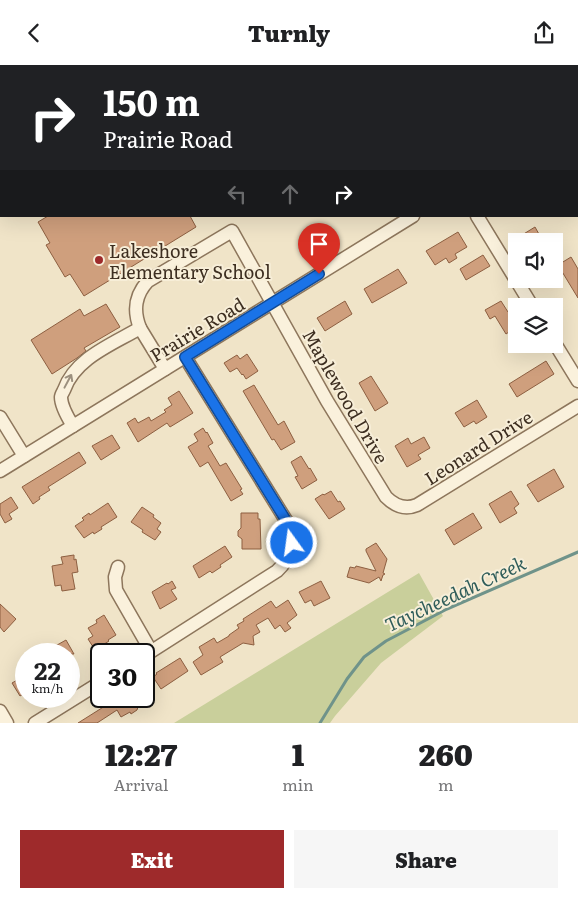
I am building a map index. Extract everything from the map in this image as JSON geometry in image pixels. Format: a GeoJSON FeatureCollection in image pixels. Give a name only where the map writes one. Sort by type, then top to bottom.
{"type":"FeatureCollection","features":[{"type":"Feature","properties":{"kind":"street","name":"Prairie Road"},"geometry":{"type":"LineString","coordinates":[[0,471],[411,217]]}},
{"type":"Feature","properties":{"kind":"street"},"geometry":{"type":"LineString","coordinates":[[478,217],[527,298]]}},
{"type":"Feature","properties":{"kind":"street","name":"Maplewood Drive"},"geometry":{"type":"LineString","coordinates":[[140,328],[136,317],[137,296],[142,287],[148,281],[232,231],[340,423],[386,497],[394,504]]}},
{"type":"Feature","properties":{"kind":"street"},"geometry":{"type":"LineString","coordinates":[[73,426],[65,412],[61,398],[67,381],[75,369],[87,359],[140,328],[165,369]]}},
{"type":"Feature","properties":{"kind":"street"},"geometry":{"type":"LineString","coordinates":[[561,353],[578,381]]}},
{"type":"Feature","properties":{"kind":"street"},"geometry":{"type":"LineString","coordinates":[[155,648],[281,568],[288,556],[292,543],[290,527],[185,357]]}},
{"type":"Feature","properties":{"kind":"street","name":"Leonard Drive"},"geometry":{"type":"LineString","coordinates":[[394,504],[404,507],[417,505],[578,406]]}},
{"type":"Feature","properties":{"kind":"street"},"geometry":{"type":"LineString","coordinates":[[0,417],[24,456]]}},
{"type":"Feature","properties":{"kind":"street"},"geometry":{"type":"LineString","coordinates":[[118,567],[115,577],[116,590],[142,643]]}},
{"type":"Feature","properties":{"kind":"street"},"geometry":{"type":"LineString","coordinates":[[35,723],[90,689]]}},
{"type":"Feature","properties":{"kind":"street"},"geometry":{"type":"LineString","coordinates":[[0,711],[7,723]]}},
{"type":"Feature","properties":{"kind":"green space"},"geometry":{"type":"Polygon","coordinates":[[[419,573],[443,616],[381,663],[330,723],[174,723],[419,573]]]}},
{"type":"Feature","properties":{"kind":"building","name":"Lakeshore Elementary School"},"geometry":{"type":"Polygon","coordinates":[[[46,217],[191,217],[196,227],[84,296],[70,274],[65,277],[46,245],[50,243],[38,222],[46,217]]]}},
{"type":"Feature","properties":{"kind":"building"},"geometry":{"type":"Polygon","coordinates":[[[535,227],[538,233],[525,233],[535,227]]]}},
{"type":"Feature","properties":{"kind":"building"},"geometry":{"type":"Polygon","coordinates":[[[458,232],[467,247],[455,254],[457,258],[449,263],[446,258],[435,265],[426,251],[458,232]]]}},
{"type":"Feature","properties":{"kind":"building"},"geometry":{"type":"Polygon","coordinates":[[[483,255],[490,266],[466,280],[460,269],[483,255]]]}},
{"type":"Feature","properties":{"kind":"building"},"geometry":{"type":"Polygon","coordinates":[[[571,257],[578,269],[578,298],[563,273],[563,262],[571,257]]]}},
{"type":"Feature","properties":{"kind":"building"},"geometry":{"type":"Polygon","coordinates":[[[398,269],[407,283],[372,303],[364,289],[398,269]]]}},
{"type":"Feature","properties":{"kind":"building"},"geometry":{"type":"Polygon","coordinates":[[[345,301],[352,314],[325,331],[317,318],[345,301]]]}},
{"type":"Feature","properties":{"kind":"building"},"geometry":{"type":"Polygon","coordinates":[[[501,301],[508,312],[508,333],[506,334],[495,316],[490,319],[485,310],[501,301]]]}},
{"type":"Feature","properties":{"kind":"building"},"geometry":{"type":"Polygon","coordinates":[[[106,304],[120,327],[84,348],[86,351],[52,374],[31,340],[80,309],[84,316],[106,304]]]}},
{"type":"Feature","properties":{"kind":"building"},"geometry":{"type":"Polygon","coordinates":[[[247,354],[258,371],[246,379],[237,368],[230,372],[224,363],[237,355],[240,359],[247,354]]]}},
{"type":"Feature","properties":{"kind":"building"},"geometry":{"type":"Polygon","coordinates":[[[546,361],[554,374],[517,397],[509,384],[546,361]]]}},
{"type":"Feature","properties":{"kind":"building"},"geometry":{"type":"Polygon","coordinates":[[[371,376],[388,403],[375,411],[359,383],[371,376]]]}},
{"type":"Feature","properties":{"kind":"building"},"geometry":{"type":"Polygon","coordinates":[[[254,385],[278,425],[284,421],[295,442],[281,450],[274,439],[272,440],[243,391],[254,385]]]}},
{"type":"Feature","properties":{"kind":"building"},"geometry":{"type":"Polygon","coordinates":[[[179,391],[193,413],[170,427],[167,423],[138,442],[127,423],[135,418],[138,423],[149,417],[151,421],[166,412],[164,410],[172,405],[168,398],[179,391]]]}},
{"type":"Feature","properties":{"kind":"building"},"geometry":{"type":"Polygon","coordinates":[[[477,400],[487,417],[476,424],[474,421],[464,427],[455,413],[477,400]]]}},
{"type":"Feature","properties":{"kind":"building"},"geometry":{"type":"Polygon","coordinates":[[[203,428],[213,443],[208,446],[220,466],[226,463],[242,489],[240,490],[243,494],[231,501],[208,462],[200,467],[188,447],[198,441],[194,434],[203,428]]]}},
{"type":"Feature","properties":{"kind":"building"},"geometry":{"type":"Polygon","coordinates":[[[112,435],[120,448],[101,460],[92,446],[112,435]]]}},
{"type":"Feature","properties":{"kind":"building"},"geometry":{"type":"Polygon","coordinates":[[[424,437],[430,448],[418,455],[421,459],[407,467],[395,446],[408,438],[411,444],[424,437]]]}},
{"type":"Feature","properties":{"kind":"building"},"geometry":{"type":"Polygon","coordinates":[[[79,452],[86,463],[48,487],[50,490],[39,497],[40,499],[33,504],[22,487],[79,452]]]}},
{"type":"Feature","properties":{"kind":"building"},"geometry":{"type":"Polygon","coordinates":[[[301,456],[317,480],[302,489],[295,477],[298,476],[291,462],[301,456]]]}},
{"type":"Feature","properties":{"kind":"building"},"geometry":{"type":"Polygon","coordinates":[[[554,469],[564,487],[538,502],[527,485],[554,469]]]}},
{"type":"Feature","properties":{"kind":"building"},"geometry":{"type":"Polygon","coordinates":[[[331,491],[345,509],[329,519],[315,499],[331,491]]]}},
{"type":"Feature","properties":{"kind":"building"},"geometry":{"type":"Polygon","coordinates":[[[511,491],[519,504],[514,508],[517,513],[500,523],[489,504],[511,491]]]}},
{"type":"Feature","properties":{"kind":"building"},"geometry":{"type":"Polygon","coordinates":[[[11,497],[18,508],[9,514],[12,519],[5,523],[0,514],[0,504],[11,497]]]}},
{"type":"Feature","properties":{"kind":"building"},"geometry":{"type":"Polygon","coordinates":[[[108,503],[117,517],[101,527],[102,529],[84,538],[75,526],[84,520],[82,518],[89,513],[90,515],[108,503]]]}},
{"type":"Feature","properties":{"kind":"building"},"geometry":{"type":"Polygon","coordinates":[[[142,507],[154,515],[153,517],[161,523],[157,529],[161,532],[155,540],[131,522],[142,507]]]}},
{"type":"Feature","properties":{"kind":"building"},"geometry":{"type":"Polygon","coordinates":[[[241,513],[258,513],[261,549],[242,549],[242,539],[238,536],[238,531],[241,528],[241,513]]]}},
{"type":"Feature","properties":{"kind":"building"},"geometry":{"type":"Polygon","coordinates":[[[473,513],[482,528],[454,545],[445,530],[473,513]]]}},
{"type":"Feature","properties":{"kind":"building"},"geometry":{"type":"Polygon","coordinates":[[[376,543],[387,559],[383,573],[385,574],[381,581],[379,577],[369,583],[347,577],[350,567],[355,568],[356,566],[376,571],[366,549],[376,543]]]}},
{"type":"Feature","properties":{"kind":"building"},"geometry":{"type":"Polygon","coordinates":[[[225,546],[232,557],[212,573],[210,571],[199,578],[193,566],[225,546]]]}},
{"type":"Feature","properties":{"kind":"building"},"geometry":{"type":"Polygon","coordinates":[[[74,555],[78,572],[72,573],[75,589],[62,591],[61,585],[55,586],[52,566],[63,564],[61,557],[74,555]]]}},
{"type":"Feature","properties":{"kind":"building"},"geometry":{"type":"Polygon","coordinates":[[[172,581],[176,588],[171,590],[177,599],[160,609],[152,592],[172,581]]]}},
{"type":"Feature","properties":{"kind":"building"},"geometry":{"type":"Polygon","coordinates":[[[321,581],[330,598],[314,606],[311,600],[305,603],[299,592],[321,581]]]}},
{"type":"Feature","properties":{"kind":"building"},"geometry":{"type":"Polygon","coordinates":[[[288,600],[297,615],[287,623],[291,628],[285,632],[280,625],[275,629],[268,618],[256,625],[260,632],[253,636],[254,645],[243,643],[220,657],[223,662],[201,675],[193,662],[203,655],[199,647],[214,638],[217,643],[229,636],[239,628],[237,625],[244,621],[243,619],[271,601],[276,608],[288,600]]]}},
{"type":"Feature","properties":{"kind":"building"},"geometry":{"type":"Polygon","coordinates":[[[0,604],[16,619],[4,632],[0,627],[0,604]]]}},
{"type":"Feature","properties":{"kind":"building"},"geometry":{"type":"Polygon","coordinates":[[[104,615],[116,635],[106,643],[91,643],[88,639],[93,636],[88,628],[97,623],[96,620],[104,615]]]}},
{"type":"Feature","properties":{"kind":"building"},"geometry":{"type":"Polygon","coordinates":[[[180,658],[188,671],[161,689],[155,680],[156,673],[180,658]]]}},
{"type":"Feature","properties":{"kind":"building"},"geometry":{"type":"Polygon","coordinates":[[[102,708],[138,708],[131,714],[130,712],[121,717],[117,710],[97,723],[78,723],[102,708]]]}},
{"type":"Feature","properties":{"kind":"waterway","name":"Taycheedah Creek"},"geometry":{"type":"LineString","coordinates":[[320,723],[347,679],[364,657],[386,641],[447,609],[578,552]]}},
{"type":"Feature","properties":{"kind":"place","name":"Lakeshore Elementary School"},"geometry":{"type":"Point","coordinates":[99,260]}},
{"type":"Feature","properties":{"kind":"route"},"geometry":{"type":"LineString","coordinates":[[292,543],[292,535],[287,522],[185,357],[319,274]]}}]}
